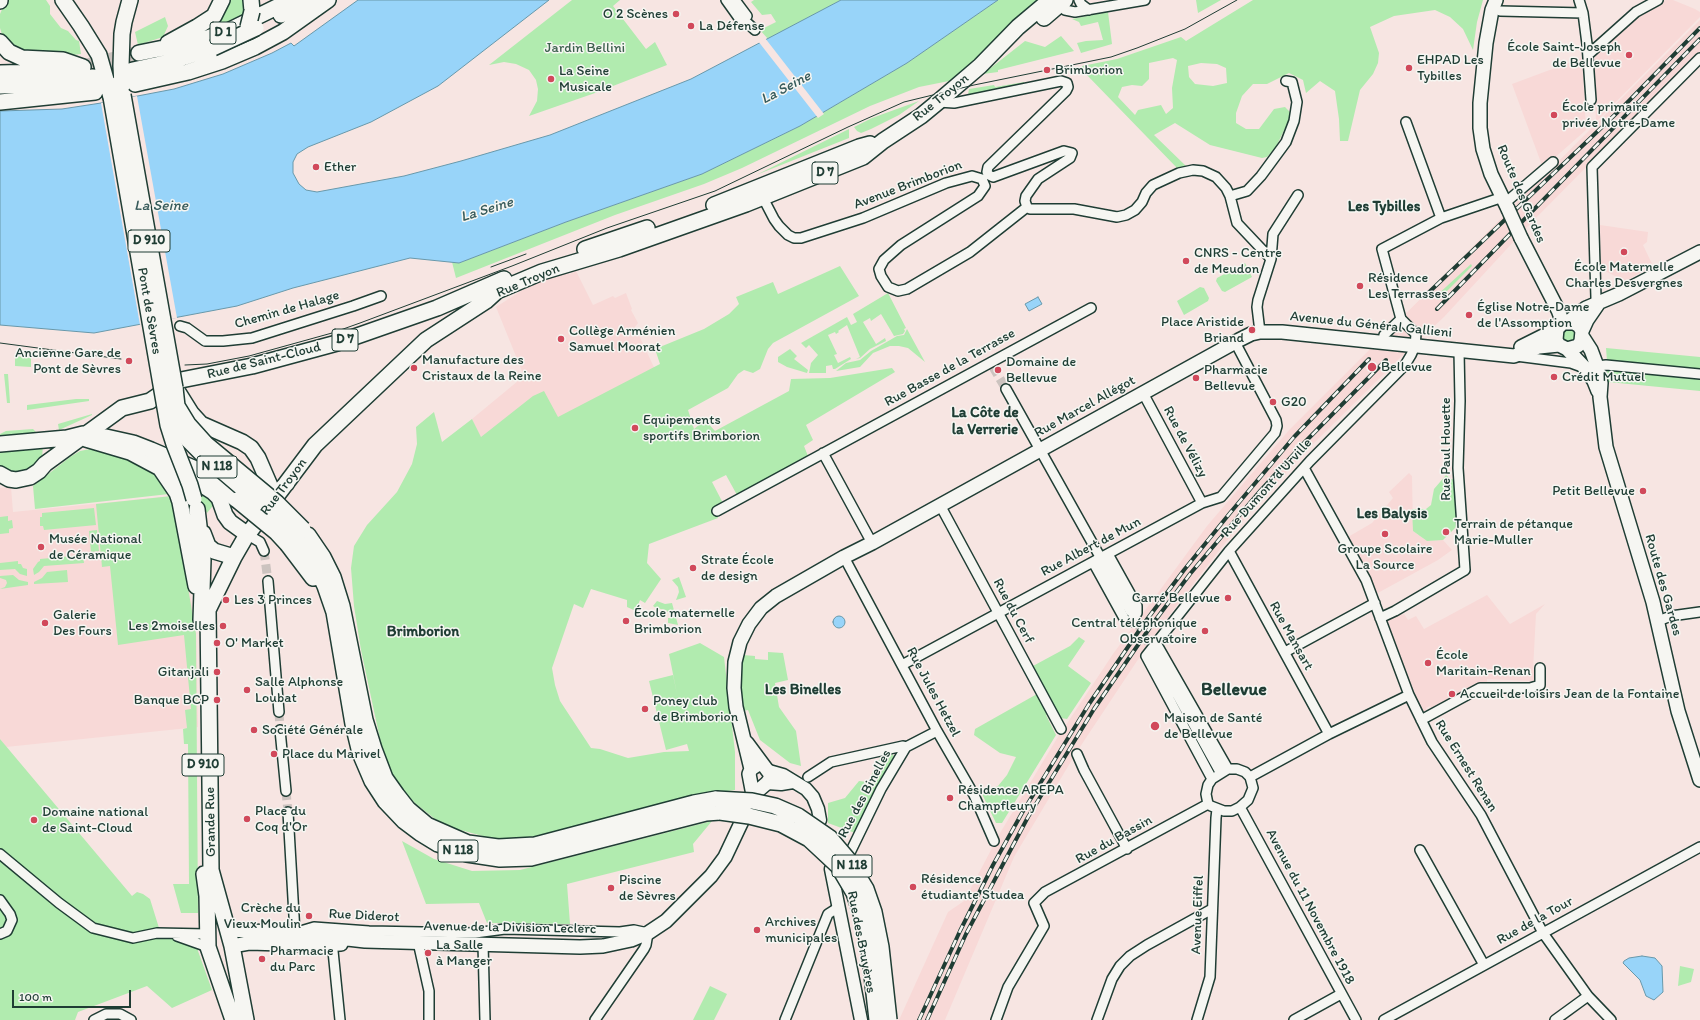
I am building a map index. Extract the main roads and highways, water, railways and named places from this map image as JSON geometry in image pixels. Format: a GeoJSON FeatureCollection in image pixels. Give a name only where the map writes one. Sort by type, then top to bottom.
{"type":"FeatureCollection","features":[{"type":"Feature","properties":{"kind":"main road","name":"D 910"},"geometry":{"type":"LineString","coordinates":[[120,88],[124,22],[130,0]]}},
{"type":"Feature","properties":{"kind":"main road","name":"D 1"},"geometry":{"type":"LineString","coordinates":[[222,0],[214,16],[197,27],[145,52],[198,41],[228,31],[291,0]]}},
{"type":"Feature","properties":{"kind":"main road","name":"D 1"},"geometry":{"type":"LineString","coordinates":[[120,88],[128,72],[169,62],[214,48],[252,27],[313,0]]}},
{"type":"Feature","properties":{"kind":"main road","name":"D 1"},"geometry":{"type":"LineString","coordinates":[[120,88],[170,77],[205,67],[255,47],[278,35],[328,0]]}},
{"type":"Feature","properties":{"kind":"main road","name":"D 910"},"geometry":{"type":"LineString","coordinates":[[62,1],[81,26],[120,88]]}},
{"type":"Feature","properties":{"kind":"main road","name":"Rue Troyon"},"geometry":{"type":"LineString","coordinates":[[270,507],[315,445],[430,337],[486,301],[497,291],[542,272],[626,246],[760,193],[859,147],[883,141],[903,129],[938,102],[997,51],[1022,36],[1058,1]]}},
{"type":"Feature","properties":{"kind":"main road"},"geometry":{"type":"LineString","coordinates":[[205,67],[220,59],[236,47],[252,27],[252,6]]}},
{"type":"Feature","properties":{"kind":"main road","name":"Route des Gardes"},"geometry":{"type":"LineString","coordinates":[[1498,6],[1492,10],[1486,43],[1480,128],[1483,149],[1505,203],[1558,310],[1563,325]]}},
{"type":"Feature","properties":{"kind":"main road"},"geometry":{"type":"LineString","coordinates":[[0,42],[9,52],[22,58],[63,60],[83,67],[40,72],[0,73]]}},
{"type":"Feature","properties":{"kind":"main road"},"geometry":{"type":"LineString","coordinates":[[0,86],[50,84],[93,78],[103,80],[120,88]]}},
{"type":"Feature","properties":{"kind":"main road","name":"Pont de Sèvres"},"geometry":{"type":"LineString","coordinates":[[120,88],[160,380],[171,435],[195,504]]}},
{"type":"Feature","properties":{"kind":"main road","name":"Pont de Sèvres"},"geometry":{"type":"LineString","coordinates":[[120,88],[178,384]]}},
{"type":"Feature","properties":{"kind":"main road"},"geometry":{"type":"LineString","coordinates":[[0,89],[16,95],[37,98]]}},
{"type":"Feature","properties":{"kind":"main road"},"geometry":{"type":"LineString","coordinates":[[0,102],[95,92]]}},
{"type":"Feature","properties":{"kind":"main road","name":"Rue Troyon"},"geometry":{"type":"LineString","coordinates":[[440,314],[467,295],[536,266],[694,213],[760,193]]}},
{"type":"Feature","properties":{"kind":"main road"},"geometry":{"type":"LineString","coordinates":[[1510,356],[1563,325],[1586,308],[1598,304],[1700,252]]}},
{"type":"Feature","properties":{"kind":"main road"},"geometry":{"type":"LineString","coordinates":[[1563,347],[1578,346],[1590,314],[1598,304]]}},
{"type":"Feature","properties":{"kind":"main road"},"geometry":{"type":"LineString","coordinates":[[430,337],[439,328],[440,314]]}},
{"type":"Feature","properties":{"kind":"main road","name":"Rue de Saint-Cloud"},"geometry":{"type":"LineString","coordinates":[[178,384],[252,366],[440,314]]}},
{"type":"Feature","properties":{"kind":"main road"},"geometry":{"type":"LineString","coordinates":[[1563,325],[1574,323],[1579,326],[1582,333]]}},
{"type":"Feature","properties":{"kind":"main road"},"geometry":{"type":"LineString","coordinates":[[1563,325],[1556,340],[1563,347],[1592,368]]}},
{"type":"Feature","properties":{"kind":"main road","name":"Avenue du Général Gallieni"},"geometry":{"type":"LineString","coordinates":[[1235,342],[1251,334],[1260,332],[1282,332],[1510,356],[1539,347],[1563,347]]}},
{"type":"Feature","properties":{"kind":"main road","name":"Route des Gardes"},"geometry":{"type":"LineString","coordinates":[[1582,333],[1591,350],[1592,368],[1601,382],[1600,397],[1606,447],[1658,621],[1678,712],[1700,780]]}},
{"type":"Feature","properties":{"kind":"main road","name":"Rue Marcel Allégot"},"geometry":{"type":"LineString","coordinates":[[761,776],[743,736],[736,707],[734,688],[735,662],[740,642],[748,624],[761,608],[776,596],[844,557],[872,543],[1235,342]]}},
{"type":"Feature","properties":{"kind":"main road","name":"N 118"},"geometry":{"type":"LineString","coordinates":[[160,380],[172,416],[188,440],[201,453],[269,511],[296,537],[323,557],[333,577],[340,599],[365,720],[374,749],[385,778],[408,809],[427,825],[468,843],[498,848],[535,845],[694,803],[718,806],[781,824],[809,839],[838,866],[854,893],[862,916],[869,948],[877,1020]]}},
{"type":"Feature","properties":{"kind":"main road","name":"D 910"},"geometry":{"type":"LineString","coordinates":[[84,435],[130,452],[160,468],[199,483],[213,492],[222,504],[225,515],[230,522],[248,534],[270,507],[265,473],[258,458],[251,448],[242,442],[201,424],[191,413],[178,384]]}},
{"type":"Feature","properties":{"kind":"main road"},"geometry":{"type":"LineString","coordinates":[[0,474],[9,479],[26,479],[39,472],[45,464],[122,408],[150,401],[178,384]]}},
{"type":"Feature","properties":{"kind":"main road","name":"N 118"},"geometry":{"type":"LineString","coordinates":[[178,384],[177,406],[197,434],[206,444],[277,504],[296,537],[328,614],[337,630],[353,724],[360,753],[372,781],[385,801],[404,821],[438,844],[467,854],[500,859],[531,858],[706,813],[718,806],[752,801],[775,806],[798,816],[830,838],[847,858],[866,889],[874,912],[881,947],[889,1020]]}},
{"type":"Feature","properties":{"kind":"main road"},"geometry":{"type":"LineString","coordinates":[[0,444],[84,435],[106,437],[133,443],[198,470],[276,532],[296,537]]}},
{"type":"Feature","properties":{"kind":"main road","name":"D 910"},"geometry":{"type":"LineString","coordinates":[[160,468],[177,493],[180,502],[205,610]]}},
{"type":"Feature","properties":{"kind":"main road"},"geometry":{"type":"LineString","coordinates":[[265,473],[269,484],[275,491],[281,489],[287,484]]}},
{"type":"Feature","properties":{"kind":"main road"},"geometry":{"type":"LineString","coordinates":[[195,504],[208,546],[222,554],[234,557]]}},
{"type":"Feature","properties":{"kind":"main road"},"geometry":{"type":"LineString","coordinates":[[195,504],[202,560],[205,610]]}},
{"type":"Feature","properties":{"kind":"main road","name":"Grande Rue"},"geometry":{"type":"LineString","coordinates":[[233,1020],[208,941],[207,896],[204,874],[202,662],[205,610],[248,534]]}},
{"type":"Feature","properties":{"kind":"main road","name":"Grande Rue"},"geometry":{"type":"LineString","coordinates":[[205,610],[211,870],[232,946],[246,1020]]}},
{"type":"Feature","properties":{"kind":"main road","name":"Avenue de la Division Leclerc"},"geometry":{"type":"LineString","coordinates":[[228,930],[295,933],[365,941],[580,947],[603,946],[631,940],[648,933],[666,921],[717,869],[725,857],[742,821]]}},
{"type":"Feature","properties":{"kind":"main road"},"geometry":{"type":"LineString","coordinates":[[228,930],[217,930],[208,941],[211,950],[221,952],[232,946]]}},
{"type":"Feature","properties":{"kind":"main road"},"geometry":{"type":"LineString","coordinates":[[286,943],[295,933]]}},
{"type":"Feature","properties":{"kind":"main road","name":"Avenue de la Division Leclerc"},"geometry":{"type":"LineString","coordinates":[[232,946],[249,943],[331,945],[365,941]]}},
{"type":"Feature","properties":{"kind":"water","name":"La Seine"},"geometry":{"type":"Polygon","coordinates":[[[358,0],[549,0],[438,86],[371,122],[308,147],[297,154],[293,162],[293,173],[299,184],[306,190],[317,192],[404,176],[550,135],[691,79],[841,0],[998,0],[907,63],[800,126],[702,174],[566,222],[459,263],[410,258],[293,288],[237,306],[94,333],[0,325],[0,111],[62,109],[101,103],[174,89],[223,74],[272,53],[291,43],[294,46],[358,0]]]}},
{"type":"Feature","properties":{"kind":"water"},"geometry":{"type":"Polygon","coordinates":[[[1038,297],[1042,304],[1029,311],[1025,304],[1038,297]]]}},
{"type":"Feature","properties":{"kind":"water"},"geometry":{"type":"Polygon","coordinates":[[[837,616],[841,616],[845,622],[841,628],[837,628],[833,624],[833,620],[837,616]]]}},
{"type":"Feature","properties":{"kind":"water"},"geometry":{"type":"Polygon","coordinates":[[[1642,956],[1655,958],[1662,966],[1663,992],[1654,1000],[1646,996],[1640,980],[1623,963],[1629,958],[1642,956]]]}},
{"type":"Feature","properties":{"kind":"tunnel"},"geometry":{"type":"LineString","coordinates":[[83,67],[139,53]]}},
{"type":"Feature","properties":{"kind":"tunnel"},"geometry":{"type":"LineString","coordinates":[[993,367],[1006,389]]}},
{"type":"Feature","properties":{"kind":"tunnel"},"geometry":{"type":"LineString","coordinates":[[264,551],[268,581]]}},
{"type":"Feature","properties":{"kind":"tunnel"},"geometry":{"type":"LineString","coordinates":[[1131,612],[1154,653]]}},
{"type":"Feature","properties":{"kind":"tunnel"},"geometry":{"type":"LineString","coordinates":[[279,712],[280,730]]}},
{"type":"Feature","properties":{"kind":"tunnel"},"geometry":{"type":"LineString","coordinates":[[286,791],[288,812]]}},
{"type":"Feature","properties":{"kind":"tram line"},"geometry":{"type":"LineString","coordinates":[[185,365],[207,364],[249,356],[332,333],[512,266],[607,228],[715,191],[848,127],[904,102],[974,85],[1111,57],[1185,29],[1237,0]]}},
{"type":"Feature","properties":{"kind":"tram line"},"geometry":{"type":"LineString","coordinates":[[491,267],[526,254]]}},
{"type":"Feature","properties":{"kind":"tram line"},"geometry":{"type":"LineString","coordinates":[[0,343],[121,359]]}},
{"type":"Feature","properties":{"kind":"railway"},"geometry":{"type":"LineString","coordinates":[[1424,297],[1622,108],[1700,28]]}},
{"type":"Feature","properties":{"kind":"railway"},"geometry":{"type":"LineString","coordinates":[[1437,309],[1700,39]]}},
{"type":"Feature","properties":{"kind":"railway"},"geometry":{"type":"LineString","coordinates":[[919,1020],[960,931],[993,865],[1022,813],[1089,704],[1145,622],[1184,570],[1230,513],[1294,437],[1369,359]]}},
{"type":"Feature","properties":{"kind":"railway"},"geometry":{"type":"LineString","coordinates":[[927,1020],[966,934],[1028,817],[1094,709],[1151,626],[1190,574],[1260,491],[1301,446],[1386,360]]}},
{"type":"Feature","properties":{"kind":"place","name":"O 2 Scènes"},"geometry":{"type":"Point","coordinates":[676,14]}},
{"type":"Feature","properties":{"kind":"place","name":"La Défense"},"geometry":{"type":"Point","coordinates":[691,26]}},
{"type":"Feature","properties":{"kind":"place","name":"École Saint-Joseph de Bellevue"},"geometry":{"type":"Point","coordinates":[1629,55]}},
{"type":"Feature","properties":{"kind":"place","name":"EHPAD Les Tybilles"},"geometry":{"type":"Point","coordinates":[1409,68]}},
{"type":"Feature","properties":{"kind":"place","name":"Brimborion"},"geometry":{"type":"Point","coordinates":[1047,70]}},
{"type":"Feature","properties":{"kind":"place","name":"La Seine Musicale"},"geometry":{"type":"Point","coordinates":[551,79]}},
{"type":"Feature","properties":{"kind":"place","name":"École primaire privée Notre-Dame"},"geometry":{"type":"Point","coordinates":[1554,115]}},
{"type":"Feature","properties":{"kind":"place","name":"Ether"},"geometry":{"type":"Point","coordinates":[316,167]}},
{"type":"Feature","properties":{"kind":"place","name":"École Maternelle Charles Desvergnes"},"geometry":{"type":"Point","coordinates":[1624,252]}},
{"type":"Feature","properties":{"kind":"place","name":"CNRS - Centre de Meudon"},"geometry":{"type":"Point","coordinates":[1186,261]}},
{"type":"Feature","properties":{"kind":"place","name":"Résidence Les Terrasses"},"geometry":{"type":"Point","coordinates":[1360,286]}},
{"type":"Feature","properties":{"kind":"place","name":"Église Notre-Dame de l'Assomption"},"geometry":{"type":"Point","coordinates":[1469,315]}},
{"type":"Feature","properties":{"kind":"place","name":"Place Aristide Briand"},"geometry":{"type":"Point","coordinates":[1252,330]}},
{"type":"Feature","properties":{"kind":"place","name":"Collège Arménien Samuel Moorat"},"geometry":{"type":"Point","coordinates":[561,339]}},
{"type":"Feature","properties":{"kind":"place","name":"Ancienne Gare de Pont de Sèvres"},"geometry":{"type":"Point","coordinates":[129,361]}},
{"type":"Feature","properties":{"kind":"place","name":"Bellevue"},"geometry":{"type":"Point","coordinates":[1372,367]}},
{"type":"Feature","properties":{"kind":"place","name":"Manufacture des Cristaux de la Reine"},"geometry":{"type":"Point","coordinates":[414,368]}},
{"type":"Feature","properties":{"kind":"place","name":"Domaine de Bellevue"},"geometry":{"type":"Point","coordinates":[998,370]}},
{"type":"Feature","properties":{"kind":"place","name":"Crédit Mutuel"},"geometry":{"type":"Point","coordinates":[1554,377]}},
{"type":"Feature","properties":{"kind":"place","name":"Pharmacie Bellevue"},"geometry":{"type":"Point","coordinates":[1196,378]}},
{"type":"Feature","properties":{"kind":"place","name":"G20"},"geometry":{"type":"Point","coordinates":[1273,402]}},
{"type":"Feature","properties":{"kind":"place","name":"Equipements sportifs Brimborion"},"geometry":{"type":"Point","coordinates":[635,428]}},
{"type":"Feature","properties":{"kind":"place","name":"Petit Bellevue"},"geometry":{"type":"Point","coordinates":[1643,491]}},
{"type":"Feature","properties":{"kind":"place","name":"Terrain de pétanque Marie-Muller"},"geometry":{"type":"Point","coordinates":[1446,532]}},
{"type":"Feature","properties":{"kind":"place","name":"Groupe Scolaire La Source"},"geometry":{"type":"Point","coordinates":[1385,534]}},
{"type":"Feature","properties":{"kind":"place","name":"Musée National de Céramique"},"geometry":{"type":"Point","coordinates":[41,547]}},
{"type":"Feature","properties":{"kind":"place","name":"Strate École de design"},"geometry":{"type":"Point","coordinates":[693,568]}},
{"type":"Feature","properties":{"kind":"place","name":"Carré Bellevue"},"geometry":{"type":"Point","coordinates":[1228,598]}},
{"type":"Feature","properties":{"kind":"place","name":"Les 3 Princes"},"geometry":{"type":"Point","coordinates":[226,600]}},
{"type":"Feature","properties":{"kind":"place","name":"École maternelle Brimborion"},"geometry":{"type":"Point","coordinates":[626,621]}},
{"type":"Feature","properties":{"kind":"place","name":"Galerie Des Fours"},"geometry":{"type":"Point","coordinates":[45,623]}},
{"type":"Feature","properties":{"kind":"place","name":"Les 2moiselles"},"geometry":{"type":"Point","coordinates":[223,626]}},
{"type":"Feature","properties":{"kind":"place","name":"Central téléphonique Observatoire"},"geometry":{"type":"Point","coordinates":[1205,631]}},
{"type":"Feature","properties":{"kind":"place","name":"O' Market"},"geometry":{"type":"Point","coordinates":[217,643]}},
{"type":"Feature","properties":{"kind":"place","name":"École Maritain-Renan"},"geometry":{"type":"Point","coordinates":[1428,663]}},
{"type":"Feature","properties":{"kind":"place","name":"Gitanjali"},"geometry":{"type":"Point","coordinates":[217,672]}},
{"type":"Feature","properties":{"kind":"place","name":"Salle Alphonse Loubat"},"geometry":{"type":"Point","coordinates":[247,690]}},
{"type":"Feature","properties":{"kind":"place","name":"Accueil de loisirs Jean de la Fontaine"},"geometry":{"type":"Point","coordinates":[1452,694]}},
{"type":"Feature","properties":{"kind":"place","name":"Banque BCP"},"geometry":{"type":"Point","coordinates":[217,700]}},
{"type":"Feature","properties":{"kind":"place","name":"Poney club de Brimborion"},"geometry":{"type":"Point","coordinates":[645,709]}},
{"type":"Feature","properties":{"kind":"place","name":"Maison de Santé de Bellevue"},"geometry":{"type":"Point","coordinates":[1155,726]}},
{"type":"Feature","properties":{"kind":"place","name":"Société Générale"},"geometry":{"type":"Point","coordinates":[254,730]}},
{"type":"Feature","properties":{"kind":"place","name":"Place du Marivel"},"geometry":{"type":"Point","coordinates":[274,754]}},
{"type":"Feature","properties":{"kind":"place","name":"Résidence AREPA Champfleury"},"geometry":{"type":"Point","coordinates":[950,798]}},
{"type":"Feature","properties":{"kind":"place","name":"Place du Coq d'Or"},"geometry":{"type":"Point","coordinates":[247,819]}},
{"type":"Feature","properties":{"kind":"place","name":"Domaine national de Saint-Cloud"},"geometry":{"type":"Point","coordinates":[34,820]}},
{"type":"Feature","properties":{"kind":"place","name":"Résidence étudiante Studea"},"geometry":{"type":"Point","coordinates":[913,887]}},
{"type":"Feature","properties":{"kind":"place","name":"Piscine de Sèvres"},"geometry":{"type":"Point","coordinates":[611,888]}},
{"type":"Feature","properties":{"kind":"place","name":"Crèche du Vieux Moulin"},"geometry":{"type":"Point","coordinates":[309,916]}},
{"type":"Feature","properties":{"kind":"place","name":"Archives municipales"},"geometry":{"type":"Point","coordinates":[757,930]}},
{"type":"Feature","properties":{"kind":"place","name":"La Salle à Manger"},"geometry":{"type":"Point","coordinates":[428,953]}},
{"type":"Feature","properties":{"kind":"place","name":"Pharmacie du Parc"},"geometry":{"type":"Point","coordinates":[262,959]}},
{"type":"Feature","properties":{"kind":"district","name":"Les Tybilles"},"geometry":{"type":"Point","coordinates":[1384,207]}},
{"type":"Feature","properties":{"kind":"district","name":"La Côte de la Verrerie"},"geometry":{"type":"Point","coordinates":[985,422]}},
{"type":"Feature","properties":{"kind":"district","name":"Les Balysis"},"geometry":{"type":"Point","coordinates":[1392,514]}},
{"type":"Feature","properties":{"kind":"district","name":"Brimborion"},"geometry":{"type":"Point","coordinates":[423,632]}},
{"type":"Feature","properties":{"kind":"district","name":"Les Binelles"},"geometry":{"type":"Point","coordinates":[803,690]}},
{"type":"Feature","properties":{"kind":"district","name":"Bellevue"},"geometry":{"type":"Point","coordinates":[1234,690]}},
{"type":"Feature","properties":{"kind":"park label","name":"Jardin Bellini"},"geometry":{"type":"Point","coordinates":[585,48]}}]}
